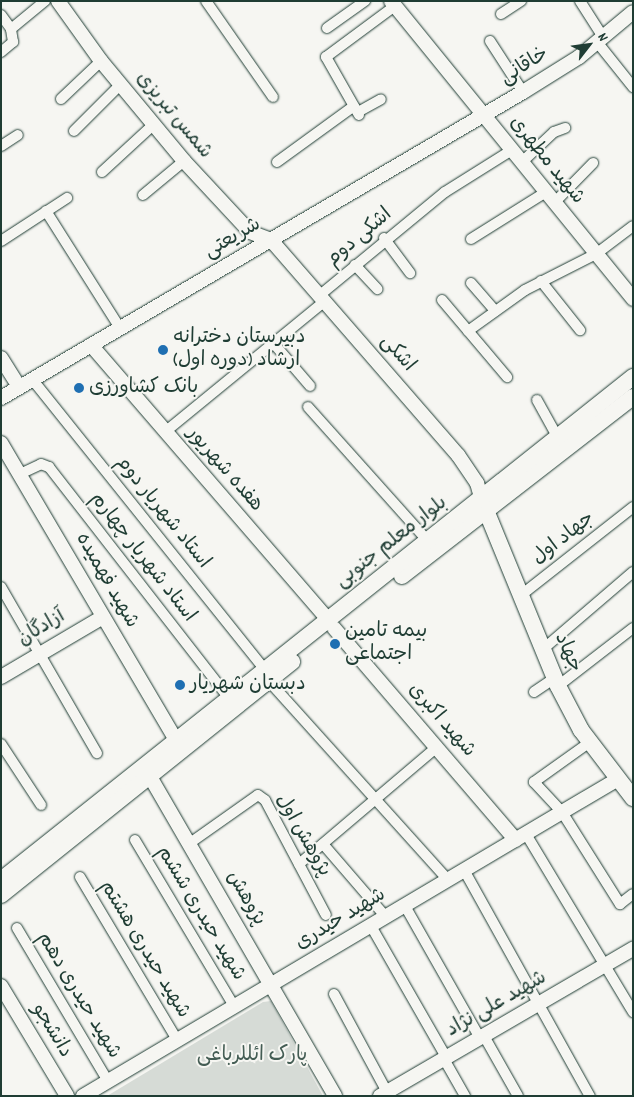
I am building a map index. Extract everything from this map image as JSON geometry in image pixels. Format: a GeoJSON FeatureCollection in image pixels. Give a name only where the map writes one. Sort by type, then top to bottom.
{"type":"FeatureCollection","features":[{"type":"Feature","properties":{"kind":"main road","name":"بلوار معلم جنوبی"},"geometry":{"type":"LineString","coordinates":[[331,624],[428,541],[484,506],[558,438],[633,378]]}},
{"type":"Feature","properties":{"kind":"main road","name":"بلوار معلم جنوبی"},"geometry":{"type":"LineString","coordinates":[[331,624],[484,506],[633,397]]}},
{"type":"Feature","properties":{"kind":"main road","name":"جهاد"},"geometry":{"type":"LineString","coordinates":[[484,506],[556,682],[590,742],[633,798]]}},
{"type":"Feature","properties":{"kind":"main road"},"geometry":{"type":"LineString","coordinates":[[1,895],[147,770],[331,624]]}},
{"type":"Feature","properties":{"kind":"main road"},"geometry":{"type":"LineString","coordinates":[[178,745],[228,697],[266,675]]}},
{"type":"Feature","properties":{"kind":"main road"},"geometry":{"type":"LineString","coordinates":[[1,880],[147,770]]}},
{"type":"Feature","properties":{"kind":"street"},"geometry":{"type":"LineString","coordinates":[[11,29],[45,1]]}},
{"type":"Feature","properties":{"kind":"street","name":"شمس تبریزی"},"geometry":{"type":"LineString","coordinates":[[58,1],[101,61],[184,161],[250,232],[271,240]]}},
{"type":"Feature","properties":{"kind":"street"},"geometry":{"type":"LineString","coordinates":[[206,1],[272,97]]}},
{"type":"Feature","properties":{"kind":"street"},"geometry":{"type":"LineString","coordinates":[[327,28],[365,1]]}},
{"type":"Feature","properties":{"kind":"street"},"geometry":{"type":"LineString","coordinates":[[501,14],[521,1]]}},
{"type":"Feature","properties":{"kind":"street"},"geometry":{"type":"LineString","coordinates":[[580,1],[600,39],[633,87]]}},
{"type":"Feature","properties":{"kind":"street"},"geometry":{"type":"LineString","coordinates":[[357,111],[326,57],[393,4]]}},
{"type":"Feature","properties":{"kind":"street","name":"شهید مطهری"},"geometry":{"type":"LineString","coordinates":[[393,4],[633,299]]}},
{"type":"Feature","properties":{"kind":"street","name":"خاقانی"},"geometry":{"type":"LineString","coordinates":[[484,116],[524,92],[600,39],[632,14]]}},
{"type":"Feature","properties":{"kind":"street"},"geometry":{"type":"LineString","coordinates":[[1,52],[13,42],[11,29],[2,16]]}},
{"type":"Feature","properties":{"kind":"street"},"geometry":{"type":"LineString","coordinates":[[490,41],[524,92]]}},
{"type":"Feature","properties":{"kind":"street"},"geometry":{"type":"LineString","coordinates":[[61,99],[101,61]]}},
{"type":"Feature","properties":{"kind":"street"},"geometry":{"type":"LineString","coordinates":[[74,131],[120,85]]}},
{"type":"Feature","properties":{"kind":"street"},"geometry":{"type":"LineString","coordinates":[[277,162],[357,111],[381,99]]}},
{"type":"Feature","properties":{"kind":"street","name":"شریعتی"},"geometry":{"type":"LineString","coordinates":[[1,398],[484,116]]}},
{"type":"Feature","properties":{"kind":"street"},"geometry":{"type":"LineString","coordinates":[[102,172],[153,125]]}},
{"type":"Feature","properties":{"kind":"street"},"geometry":{"type":"LineString","coordinates":[[522,162],[554,132],[565,128]]}},
{"type":"Feature","properties":{"kind":"street"},"geometry":{"type":"LineString","coordinates":[[1,146],[18,135]]}},
{"type":"Feature","properties":{"kind":"street","name":"اشکی دوم"},"geometry":{"type":"LineString","coordinates":[[165,432],[275,345],[384,238],[512,150]]}},
{"type":"Feature","properties":{"kind":"street"},"geometry":{"type":"LineString","coordinates":[[143,195],[184,161]]}},
{"type":"Feature","properties":{"kind":"street"},"geometry":{"type":"LineString","coordinates":[[471,239],[550,197],[593,163]]}},
{"type":"Feature","properties":{"kind":"street"},"geometry":{"type":"LineString","coordinates":[[1,241],[66,198]]}},
{"type":"Feature","properties":{"kind":"street"},"geometry":{"type":"LineString","coordinates":[[46,211],[120,328]]}},
{"type":"Feature","properties":{"kind":"street"},"geometry":{"type":"LineString","coordinates":[[468,331],[541,281],[596,254],[633,226]]}},
{"type":"Feature","properties":{"kind":"street"},"geometry":{"type":"LineString","coordinates":[[384,238],[410,273]]}},
{"type":"Feature","properties":{"kind":"street","name":"اشکی"},"geometry":{"type":"LineString","coordinates":[[271,240],[458,455],[477,483],[484,506]]}},
{"type":"Feature","properties":{"kind":"street"},"geometry":{"type":"LineString","coordinates":[[355,265],[377,289]]}},
{"type":"Feature","properties":{"kind":"street"},"geometry":{"type":"LineString","coordinates":[[541,281],[580,330]]}},
{"type":"Feature","properties":{"kind":"street"},"geometry":{"type":"LineString","coordinates":[[471,283],[495,311]]}},
{"type":"Feature","properties":{"kind":"street"},"geometry":{"type":"LineString","coordinates":[[442,300],[507,377]]}},
{"type":"Feature","properties":{"kind":"street","name":"هفده شهریور"},"geometry":{"type":"LineString","coordinates":[[91,345],[331,624]]}},
{"type":"Feature","properties":{"kind":"street"},"geometry":{"type":"LineString","coordinates":[[275,345],[310,386]]}},
{"type":"Feature","properties":{"kind":"street"},"geometry":{"type":"LineString","coordinates":[[1,358],[19,387]]}},
{"type":"Feature","properties":{"kind":"street","name":"استاد شهریار دوم"},"geometry":{"type":"LineString","coordinates":[[32,380],[266,675],[448,880]]}},
{"type":"Feature","properties":{"kind":"street"},"geometry":{"type":"LineString","coordinates":[[538,400],[558,438]]}},
{"type":"Feature","properties":{"kind":"street"},"geometry":{"type":"LineString","coordinates":[[308,407],[428,541]]}},
{"type":"Feature","properties":{"kind":"street","name":"شهید فهمیده"},"geometry":{"type":"LineString","coordinates":[[1,443],[178,745]]}},
{"type":"Feature","properties":{"kind":"street","name":"استاد شهریار چهارم"},"geometry":{"type":"LineString","coordinates":[[20,474],[41,464],[49,467],[228,697]]}},
{"type":"Feature","properties":{"kind":"street","name":"جهاد اول"},"geometry":{"type":"LineString","coordinates":[[520,596],[632,508]]}},
{"type":"Feature","properties":{"kind":"street"},"geometry":{"type":"LineString","coordinates":[[542,650],[633,572]]}},
{"type":"Feature","properties":{"kind":"street"},"geometry":{"type":"LineString","coordinates":[[1,588],[97,753]]}},
{"type":"Feature","properties":{"kind":"street","name":"آزادگان"},"geometry":{"type":"LineString","coordinates":[[1,677],[103,616]]}},
{"type":"Feature","properties":{"kind":"street","name":"شهید اکبری"},"geometry":{"type":"LineString","coordinates":[[331,624],[437,747],[521,837]]}},
{"type":"Feature","properties":{"kind":"street"},"geometry":{"type":"LineString","coordinates":[[534,692],[556,682],[633,628]]}},
{"type":"Feature","properties":{"kind":"street"},"geometry":{"type":"LineString","coordinates":[[590,742],[534,782],[562,812],[620,904],[633,894]]}},
{"type":"Feature","properties":{"kind":"street"},"geometry":{"type":"LineString","coordinates":[[1,744],[41,805]]}},
{"type":"Feature","properties":{"kind":"street"},"geometry":{"type":"LineString","coordinates":[[299,864],[437,747]]}},
{"type":"Feature","properties":{"kind":"street","name":"پژوهش"},"geometry":{"type":"LineString","coordinates":[[147,770],[335,1096]]}},
{"type":"Feature","properties":{"kind":"street","name":"شهید حیدری"},"geometry":{"type":"LineString","coordinates":[[84,1096],[618,779]]}},
{"type":"Feature","properties":{"kind":"street","name":"پژوهش اول"},"geometry":{"type":"LineString","coordinates":[[190,843],[258,795],[265,800],[326,914]]}},
{"type":"Feature","properties":{"kind":"street"},"geometry":{"type":"LineString","coordinates":[[521,837],[567,902],[633,1012]]}},
{"type":"Feature","properties":{"kind":"street","name":"شهید حیدری ششم"},"geometry":{"type":"LineString","coordinates":[[136,840],[234,1006]]}},
{"type":"Feature","properties":{"kind":"street"},"geometry":{"type":"LineString","coordinates":[[323,844],[386,917]]}},
{"type":"Feature","properties":{"kind":"street"},"geometry":{"type":"LineString","coordinates":[[464,870],[590,1096]]}},
{"type":"Feature","properties":{"kind":"street","name":"شهید حیدری هشتم"},"geometry":{"type":"LineString","coordinates":[[80,877],[177,1040]]}},
{"type":"Feature","properties":{"kind":"street"},"geometry":{"type":"LineString","coordinates":[[405,906],[444,975],[518,1096]]}},
{"type":"Feature","properties":{"kind":"street"},"geometry":{"type":"LineString","coordinates":[[371,926],[465,1096]]}},
{"type":"Feature","properties":{"kind":"street","name":"شهید حیدری دهم"},"geometry":{"type":"LineString","coordinates":[[17,928],[108,1081]]}},
{"type":"Feature","properties":{"kind":"street","name":"شهید علی نژاد"},"geometry":{"type":"LineString","coordinates":[[384,1094],[633,949]]}},
{"type":"Feature","properties":{"kind":"street","name":"دانشجو"},"geometry":{"type":"LineString","coordinates":[[1,986],[67,1096]]}},
{"type":"Feature","properties":{"kind":"street"},"geometry":{"type":"LineString","coordinates":[[334,994],[384,1094]]}},
{"type":"Feature","properties":{"kind":"green space","name":"پارک ائللرباغی"},"geometry":{"type":"Polygon","coordinates":[[[271,1001],[323,1096],[107,1096],[263,1002],[271,1001]]]}},
{"type":"Feature","properties":{"kind":"place","name":"دبیرستان دخترانه ارشاد (دوره اول)"},"geometry":{"type":"Point","coordinates":[163,350]}},
{"type":"Feature","properties":{"kind":"place","name":"بانک کشاورزی"},"geometry":{"type":"Point","coordinates":[79,388]}},
{"type":"Feature","properties":{"kind":"place","name":"بیمه تامین اجتماعی"},"geometry":{"type":"Point","coordinates":[335,644]}},
{"type":"Feature","properties":{"kind":"place","name":"دبستان شهریار"},"geometry":{"type":"Point","coordinates":[180,685]}}]}
